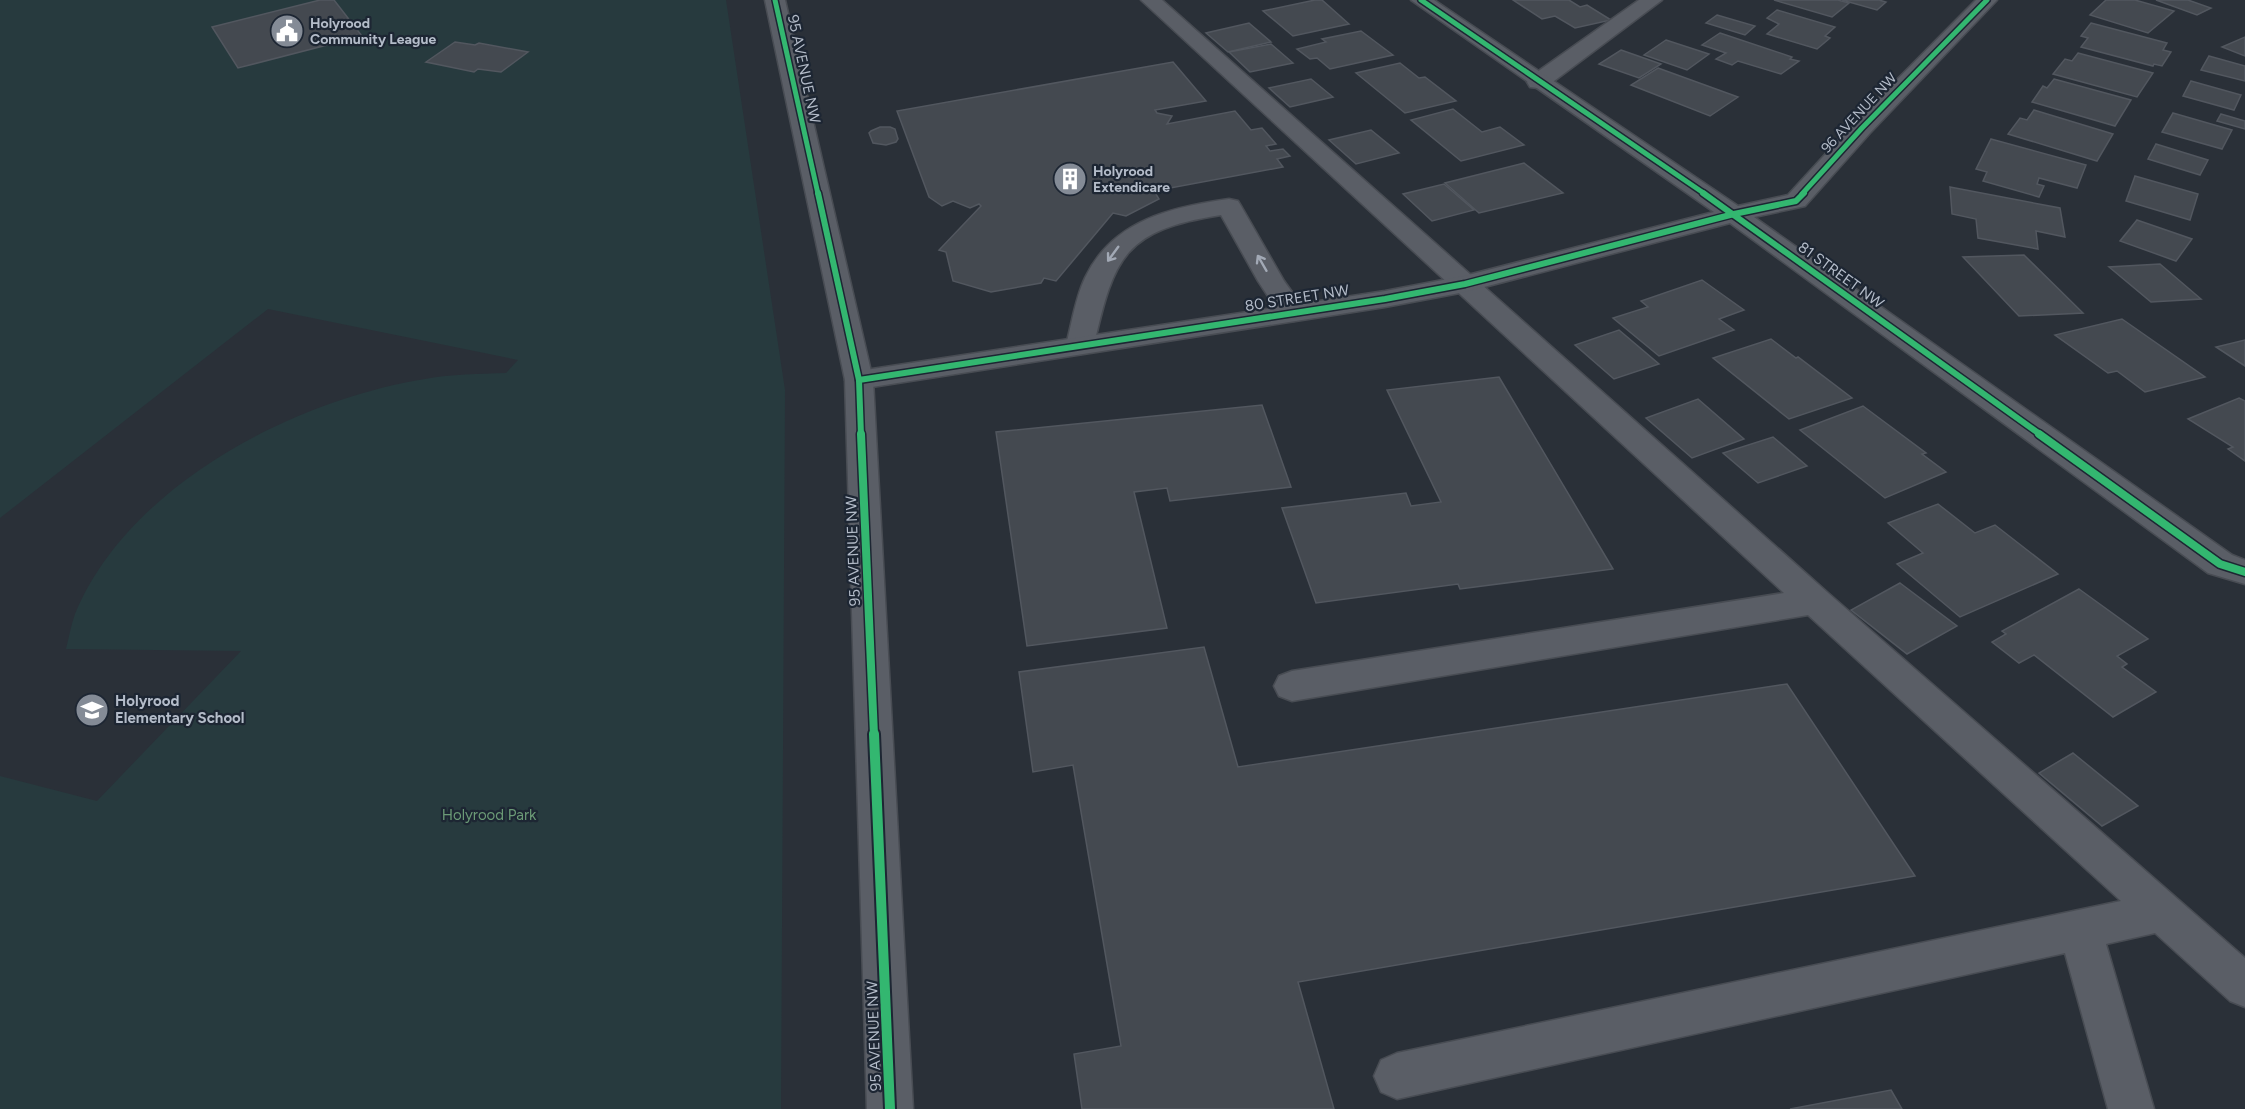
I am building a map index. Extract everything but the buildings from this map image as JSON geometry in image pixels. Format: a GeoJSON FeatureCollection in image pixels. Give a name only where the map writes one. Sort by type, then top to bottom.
{"type":"FeatureCollection","features":[{"type":"Feature","properties":{"kind":"street","name":"95 AVENUE NW"},"geometry":{"type":"LineString","coordinates":[[775,0],[859,380],[890,1109]]}},
{"type":"Feature","properties":{"kind":"street"},"geometry":{"type":"LineString","coordinates":[[1150,0],[2245,986]]}},
{"type":"Feature","properties":{"kind":"street","name":"81 STREET NW"},"geometry":{"type":"LineString","coordinates":[[1421,0],[1734,214],[2220,564],[2245,572]]}},
{"type":"Feature","properties":{"kind":"street"},"geometry":{"type":"LineString","coordinates":[[1538,82],[1652,0]]}},
{"type":"Feature","properties":{"kind":"street","name":"96 AVENUE NW"},"geometry":{"type":"LineString","coordinates":[[1734,214],[1796,201],[1862,128],[1987,0]]}},
{"type":"Feature","properties":{"kind":"street"},"geometry":{"type":"LineString","coordinates":[[1080,345],[1101,272],[1115,248],[1140,229],[1194,211],[1229,206],[1271,280],[1293,313]]}},
{"type":"Feature","properties":{"kind":"street","name":"80 STREET NW"},"geometry":{"type":"LineString","coordinates":[[859,380],[1465,284],[1734,214]]}},
{"type":"Feature","properties":{"kind":"street"},"geometry":{"type":"LineString","coordinates":[[1292,686],[1815,601]]}},
{"type":"Feature","properties":{"kind":"street"},"geometry":{"type":"LineString","coordinates":[[1397,1076],[2163,912]]}},
{"type":"Feature","properties":{"kind":"street"},"geometry":{"type":"LineString","coordinates":[[2080,929],[2131,1109]]}},
{"type":"Feature","properties":{"kind":"green space","name":"Holyrood Park"},"geometry":{"type":"Polygon","coordinates":[[[0,0],[726,0],[785,390],[781,1109],[0,1109],[0,776],[97,801],[241,651],[66,649],[75,614],[100,568],[134,526],[174,488],[221,456],[271,429],[322,406],[375,390],[435,377],[506,373],[518,360],[268,309],[0,518],[0,0]]]}},
{"type":"Feature","properties":{"kind":"cycle path"},"geometry":{"type":"LineString","coordinates":[[775,0],[859,380],[890,1109]]}},
{"type":"Feature","properties":{"kind":"cycle path"},"geometry":{"type":"LineString","coordinates":[[1421,0],[1734,214],[2220,564],[2245,572]]}},
{"type":"Feature","properties":{"kind":"cycle path"},"geometry":{"type":"LineString","coordinates":[[859,380],[1385,299],[1465,284],[1734,214],[1796,201],[1862,128],[1987,0]]}},
{"type":"Feature","properties":{"kind":"place","name":"Holyrood Community League"},"geometry":{"type":"Point","coordinates":[287,31]}},
{"type":"Feature","properties":{"kind":"place","name":"Holyrood Extendicare"},"geometry":{"type":"Point","coordinates":[1070,179]}},
{"type":"Feature","properties":{"kind":"place","name":"Holyrood Elementary School"},"geometry":{"type":"Point","coordinates":[92,710]}}]}
